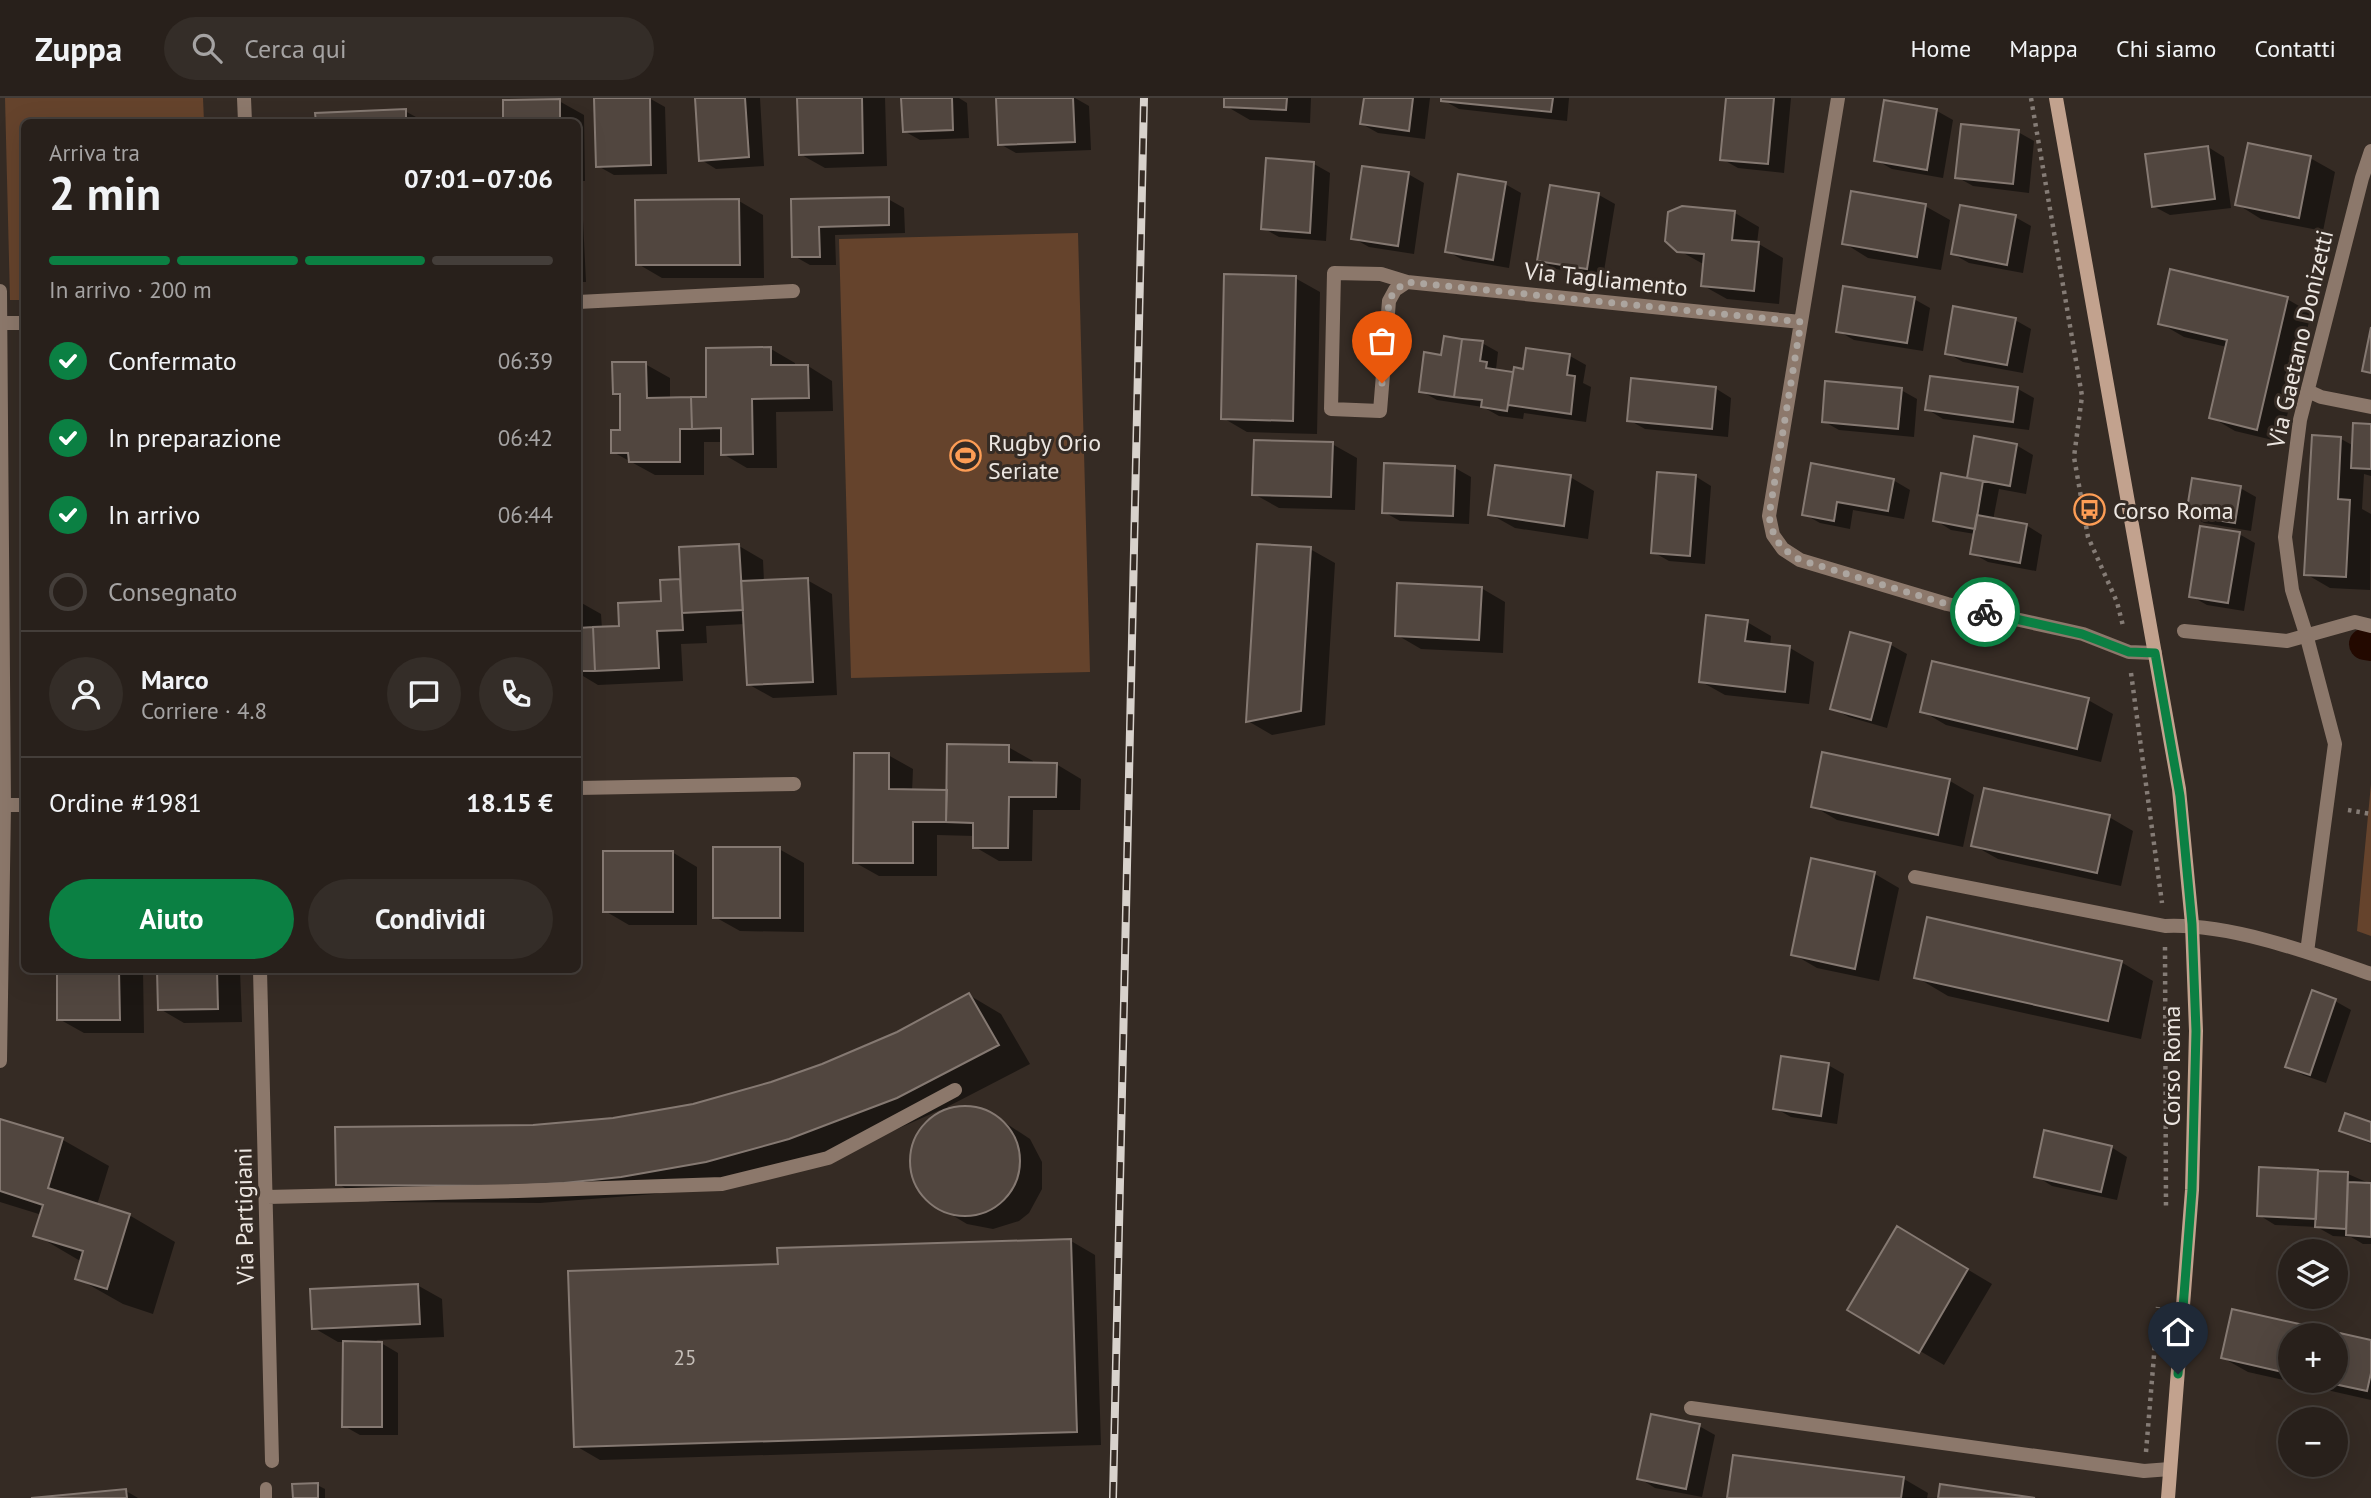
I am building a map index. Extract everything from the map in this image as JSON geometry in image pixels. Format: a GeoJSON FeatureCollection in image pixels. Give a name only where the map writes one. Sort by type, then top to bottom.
{"type":"FeatureCollection","features":[{"type":"Feature","properties":{"kind":"street"},"geometry":{"type":"LineString","coordinates":[[244,98],[245,119]]}},
{"type":"Feature","properties":{"kind":"street"},"geometry":{"type":"LineString","coordinates":[[1838,98],[1769,516],[1773,535],[1783,549],[1800,560],[1839,573],[1947,604],[2082,634],[2129,652],[2155,653]]}},
{"type":"Feature","properties":{"kind":"street","name":"Corso Roma"},"geometry":{"type":"LineString","coordinates":[[2056,98],[2180,796],[2192,924],[2196,1031],[2192,1190],[2168,1498]]}},
{"type":"Feature","properties":{"kind":"street","name":"Via Gaetano Donizetti"},"geometry":{"type":"LineString","coordinates":[[2307,952],[2334,744],[2292,590],[2285,537],[2300,420],[2366,180],[2371,151]]}},
{"type":"Feature","properties":{"kind":"street","name":"Via Tagliamento"},"geometry":{"type":"LineString","coordinates":[[1407,282],[1395,290],[1389,301],[1380,411],[1331,409],[1334,273],[1381,274],[1407,282],[1801,322]]}},
{"type":"Feature","properties":{"kind":"street"},"geometry":{"type":"LineString","coordinates":[[0,291],[0,1061]]}},
{"type":"Feature","properties":{"kind":"street"},"geometry":{"type":"LineString","coordinates":[[581,302],[793,291]]}},
{"type":"Feature","properties":{"kind":"street"},"geometry":{"type":"LineString","coordinates":[[0,323],[21,323]]}},
{"type":"Feature","properties":{"kind":"street"},"geometry":{"type":"LineString","coordinates":[[2308,391],[2321,397],[2371,407]]}},
{"type":"Feature","properties":{"kind":"street"},"geometry":{"type":"LineString","coordinates":[[2184,631],[2287,641],[2355,622],[2371,626]]}},
{"type":"Feature","properties":{"kind":"street"},"geometry":{"type":"LineString","coordinates":[[581,788],[794,784]]}},
{"type":"Feature","properties":{"kind":"street"},"geometry":{"type":"LineString","coordinates":[[2,806],[21,806]]}},
{"type":"Feature","properties":{"kind":"street"},"geometry":{"type":"LineString","coordinates":[[1915,877],[2165,926],[2192,924],[2307,952],[2371,974]]}},
{"type":"Feature","properties":{"kind":"street","name":"Via Partigiani"},"geometry":{"type":"LineString","coordinates":[[260,973],[272,1461]]}},
{"type":"Feature","properties":{"kind":"street"},"geometry":{"type":"LineString","coordinates":[[267,1197],[722,1184],[828,1158],[956,1090]]}},
{"type":"Feature","properties":{"kind":"street"},"geometry":{"type":"LineString","coordinates":[[1691,1408],[2144,1471],[2170,1469]]}},
{"type":"Feature","properties":{"kind":"path"},"geometry":{"type":"LineString","coordinates":[[2031,98],[2082,397],[2074,457],[2088,537],[2117,602],[2129,652],[2165,926],[2166,1214]]}},
{"type":"Feature","properties":{"kind":"path"},"geometry":{"type":"LineString","coordinates":[[2144,1471],[2159,1295]]}},
{"type":"Feature","properties":{"kind":"shaded area"},"geometry":{"type":"Polygon","coordinates":[[[5,98],[203,98],[204,119],[21,119],[21,300],[10,300],[5,98]]]}},
{"type":"Feature","properties":{"kind":"shaded area","name":"Rugby Orio Seriate"},"geometry":{"type":"Polygon","coordinates":[[[1078,233],[1090,672],[851,678],[839,239],[1078,233]]]}},
{"type":"Feature","properties":{"kind":"shaded area"},"geometry":{"type":"Polygon","coordinates":[[[2371,784],[2371,936],[2357,931],[2371,784]]]}},
{"type":"Feature","properties":{"kind":"building"},"geometry":{"type":"Polygon","coordinates":[[[594,98],[650,98],[651,165],[596,167],[594,98]]]}},
{"type":"Feature","properties":{"kind":"building"},"geometry":{"type":"Polygon","coordinates":[[[695,98],[745,98],[749,157],[699,161],[695,98]]]}},
{"type":"Feature","properties":{"kind":"building"},"geometry":{"type":"Polygon","coordinates":[[[797,98],[862,98],[863,153],[799,155],[797,98]]]}},
{"type":"Feature","properties":{"kind":"building"},"geometry":{"type":"Polygon","coordinates":[[[901,98],[952,98],[953,130],[903,132],[901,98]]]}},
{"type":"Feature","properties":{"kind":"building"},"geometry":{"type":"Polygon","coordinates":[[[996,98],[1073,98],[1075,142],[998,145],[996,98]]]}},
{"type":"Feature","properties":{"kind":"building"},"geometry":{"type":"Polygon","coordinates":[[[1224,98],[1287,98],[1286,110],[1224,107],[1224,98]]]}},
{"type":"Feature","properties":{"kind":"building"},"geometry":{"type":"Polygon","coordinates":[[[1364,98],[1413,98],[1409,131],[1360,124],[1364,98]]]}},
{"type":"Feature","properties":{"kind":"building"},"geometry":{"type":"Polygon","coordinates":[[[1441,98],[1553,98],[1551,112],[1441,101],[1441,98]]]}},
{"type":"Feature","properties":{"kind":"building"},"geometry":{"type":"Polygon","coordinates":[[[1726,98],[1774,98],[1768,164],[1720,160],[1726,98]]]}},
{"type":"Feature","properties":{"kind":"building"},"geometry":{"type":"Polygon","coordinates":[[[560,99],[560,119],[503,119],[503,100],[560,99]]]}},
{"type":"Feature","properties":{"kind":"building"},"geometry":{"type":"Polygon","coordinates":[[[1884,100],[1937,109],[1927,170],[1874,161],[1884,100]]]}},
{"type":"Feature","properties":{"kind":"building"},"geometry":{"type":"Polygon","coordinates":[[[406,109],[406,119],[316,119],[315,113],[406,109]]]}},
{"type":"Feature","properties":{"kind":"building"},"geometry":{"type":"Polygon","coordinates":[[[1961,124],[2019,130],[2013,184],[1955,178],[1961,124]]]}},
{"type":"Feature","properties":{"kind":"building"},"geometry":{"type":"Polygon","coordinates":[[[2248,143],[2311,156],[2299,218],[2235,205],[2248,143]]]}},
{"type":"Feature","properties":{"kind":"building"},"geometry":{"type":"Polygon","coordinates":[[[2208,146],[2215,199],[2152,207],[2145,154],[2208,146]]]}},
{"type":"Feature","properties":{"kind":"building"},"geometry":{"type":"Polygon","coordinates":[[[1266,158],[1314,162],[1310,233],[1261,229],[1266,158]]]}},
{"type":"Feature","properties":{"kind":"building"},"geometry":{"type":"Polygon","coordinates":[[[1362,166],[1409,172],[1398,246],[1351,239],[1362,166]]]}},
{"type":"Feature","properties":{"kind":"building"},"geometry":{"type":"Polygon","coordinates":[[[1458,174],[1506,182],[1493,260],[1445,252],[1458,174]]]}},
{"type":"Feature","properties":{"kind":"building"},"geometry":{"type":"Polygon","coordinates":[[[1550,185],[1599,193],[1587,269],[1537,261],[1550,185]]]}},
{"type":"Feature","properties":{"kind":"building"},"geometry":{"type":"Polygon","coordinates":[[[1851,191],[1926,204],[1917,257],[1842,244],[1851,191]]]}},
{"type":"Feature","properties":{"kind":"building"},"geometry":{"type":"Polygon","coordinates":[[[889,197],[889,225],[819,227],[820,257],[792,257],[791,199],[889,197]]]}},
{"type":"Feature","properties":{"kind":"building"},"geometry":{"type":"Polygon","coordinates":[[[739,199],[740,265],[636,265],[635,200],[739,199]]]}},
{"type":"Feature","properties":{"kind":"building"},"geometry":{"type":"Polygon","coordinates":[[[1960,205],[2016,215],[2007,265],[1951,254],[1960,205]]]}},
{"type":"Feature","properties":{"kind":"building"},"geometry":{"type":"Polygon","coordinates":[[[1682,206],[1735,211],[1732,240],[1759,242],[1754,291],[1701,286],[1704,254],[1677,252],[1665,241],[1668,212],[1682,206]]]}},
{"type":"Feature","properties":{"kind":"building"},"geometry":{"type":"Polygon","coordinates":[[[2170,269],[2288,297],[2257,430],[2209,418],[2227,340],[2158,324],[2170,269]]]}},
{"type":"Feature","properties":{"kind":"building"},"geometry":{"type":"Polygon","coordinates":[[[1224,274],[1296,276],[1293,421],[1221,419],[1224,274]]]}},
{"type":"Feature","properties":{"kind":"building"},"geometry":{"type":"Polygon","coordinates":[[[1843,286],[1915,297],[1907,343],[1836,332],[1843,286]]]}},
{"type":"Feature","properties":{"kind":"building"},"geometry":{"type":"Polygon","coordinates":[[[1953,306],[2016,318],[2007,365],[1945,354],[1953,306]]]}},
{"type":"Feature","properties":{"kind":"building"},"geometry":{"type":"Polygon","coordinates":[[[2371,327],[2371,373],[2362,371],[2371,327]]]}},
{"type":"Feature","properties":{"kind":"building"},"geometry":{"type":"Polygon","coordinates":[[[1444,336],[1462,339],[1454,397],[1419,392],[1424,352],[1441,355],[1444,336]]]}},
{"type":"Feature","properties":{"kind":"building"},"geometry":{"type":"Polygon","coordinates":[[[1462,339],[1483,341],[1480,361],[1487,362],[1486,368],[1513,372],[1507,411],[1481,407],[1482,400],[1454,397],[1462,339]]]}},
{"type":"Feature","properties":{"kind":"building"},"geometry":{"type":"Polygon","coordinates":[[[771,347],[771,365],[808,365],[809,398],[752,399],[753,454],[721,455],[721,428],[692,429],[691,397],[706,397],[706,348],[771,347]]]}},
{"type":"Feature","properties":{"kind":"building"},"geometry":{"type":"Polygon","coordinates":[[[1526,348],[1570,354],[1567,375],[1575,376],[1571,414],[1508,405],[1514,367],[1523,369],[1526,348]]]}},
{"type":"Feature","properties":{"kind":"building"},"geometry":{"type":"Polygon","coordinates":[[[612,362],[646,362],[647,398],[691,397],[692,429],[680,429],[680,462],[629,462],[628,453],[611,453],[611,430],[620,430],[620,394],[613,394],[612,362]]]}},
{"type":"Feature","properties":{"kind":"building"},"geometry":{"type":"Polygon","coordinates":[[[1930,376],[2018,387],[2013,422],[1925,410],[1930,376]]]}},
{"type":"Feature","properties":{"kind":"building"},"geometry":{"type":"Polygon","coordinates":[[[1631,378],[1716,387],[1712,429],[1627,421],[1631,378]]]}},
{"type":"Feature","properties":{"kind":"building"},"geometry":{"type":"Polygon","coordinates":[[[1825,381],[1902,388],[1898,429],[1822,422],[1825,381]]]}},
{"type":"Feature","properties":{"kind":"building"},"geometry":{"type":"Polygon","coordinates":[[[2353,423],[2371,424],[2371,469],[2351,468],[2353,423]]]}},
{"type":"Feature","properties":{"kind":"building"},"geometry":{"type":"Polygon","coordinates":[[[2312,435],[2341,437],[2338,499],[2350,500],[2346,577],[2304,575],[2312,435]]]}},
{"type":"Feature","properties":{"kind":"building"},"geometry":{"type":"Polygon","coordinates":[[[1974,436],[2017,444],[2010,486],[1967,478],[1974,436]]]}},
{"type":"Feature","properties":{"kind":"building"},"geometry":{"type":"Polygon","coordinates":[[[1254,440],[1333,442],[1331,497],[1252,495],[1254,440]]]}},
{"type":"Feature","properties":{"kind":"building"},"geometry":{"type":"Polygon","coordinates":[[[1384,463],[1455,466],[1453,516],[1382,513],[1384,463]]]}},
{"type":"Feature","properties":{"kind":"building"},"geometry":{"type":"Polygon","coordinates":[[[1811,463],[1894,479],[1888,511],[1837,502],[1834,521],[1802,515],[1811,463]]]}},
{"type":"Feature","properties":{"kind":"building"},"geometry":{"type":"Polygon","coordinates":[[[1495,465],[1571,475],[1564,526],[1488,515],[1495,465]]]}},
{"type":"Feature","properties":{"kind":"building"},"geometry":{"type":"Polygon","coordinates":[[[1657,472],[1696,475],[1690,556],[1651,553],[1657,472]]]}},
{"type":"Feature","properties":{"kind":"building"},"geometry":{"type":"Polygon","coordinates":[[[1941,473],[1983,481],[1975,529],[1933,521],[1941,473]]]}},
{"type":"Feature","properties":{"kind":"building"},"geometry":{"type":"Polygon","coordinates":[[[2192,478],[2241,486],[2235,523],[2186,515],[2192,478]]]}},
{"type":"Feature","properties":{"kind":"building"},"geometry":{"type":"Polygon","coordinates":[[[1977,515],[2027,524],[2020,563],[1970,554],[1977,515]]]}},
{"type":"Feature","properties":{"kind":"building"},"geometry":{"type":"Polygon","coordinates":[[[2200,526],[2240,532],[2228,603],[2189,597],[2200,526]]]}},
{"type":"Feature","properties":{"kind":"building"},"geometry":{"type":"Polygon","coordinates":[[[739,544],[743,610],[682,613],[679,547],[739,544]]]}},
{"type":"Feature","properties":{"kind":"building"},"geometry":{"type":"Polygon","coordinates":[[[1257,544],[1311,547],[1301,711],[1246,722],[1257,544]]]}},
{"type":"Feature","properties":{"kind":"building"},"geometry":{"type":"Polygon","coordinates":[[[808,578],[813,682],[747,685],[741,581],[808,578]]]}},
{"type":"Feature","properties":{"kind":"building"},"geometry":{"type":"Polygon","coordinates":[[[680,579],[683,630],[657,631],[659,668],[595,671],[593,627],[619,626],[618,603],[661,601],[660,580],[680,579]]]}},
{"type":"Feature","properties":{"kind":"building"},"geometry":{"type":"Polygon","coordinates":[[[1397,583],[1482,587],[1479,640],[1395,636],[1397,583]]]}},
{"type":"Feature","properties":{"kind":"building"},"geometry":{"type":"Polygon","coordinates":[[[1706,615],[1748,620],[1745,641],[1790,646],[1785,692],[1699,682],[1706,615]]]}},
{"type":"Feature","properties":{"kind":"building"},"geometry":{"type":"Polygon","coordinates":[[[593,627],[595,671],[581,671],[581,628],[593,627]]]}},
{"type":"Feature","properties":{"kind":"building"},"geometry":{"type":"Polygon","coordinates":[[[1850,632],[1891,643],[1871,720],[1830,709],[1850,632]]]}},
{"type":"Feature","properties":{"kind":"building"},"geometry":{"type":"Polygon","coordinates":[[[1932,661],[2089,698],[2077,749],[1920,712],[1932,661]]]}},
{"type":"Feature","properties":{"kind":"building"},"geometry":{"type":"Polygon","coordinates":[[[947,744],[1009,745],[1009,762],[1057,763],[1056,797],[1009,797],[1008,848],[973,848],[973,823],[946,822],[947,744]]]}},
{"type":"Feature","properties":{"kind":"building"},"geometry":{"type":"Polygon","coordinates":[[[1822,752],[1950,779],[1938,835],[1811,807],[1822,752]]]}},
{"type":"Feature","properties":{"kind":"building"},"geometry":{"type":"Polygon","coordinates":[[[854,753],[889,753],[889,789],[947,790],[946,822],[913,822],[913,863],[853,863],[854,753]]]}},
{"type":"Feature","properties":{"kind":"building"},"geometry":{"type":"Polygon","coordinates":[[[1984,788],[2110,815],[2097,873],[1971,846],[1984,788]]]}},
{"type":"Feature","properties":{"kind":"building"},"geometry":{"type":"Polygon","coordinates":[[[713,847],[780,847],[780,918],[713,918],[713,847]]]}},
{"type":"Feature","properties":{"kind":"building"},"geometry":{"type":"Polygon","coordinates":[[[603,851],[673,851],[673,912],[603,912],[603,851]]]}},
{"type":"Feature","properties":{"kind":"building"},"geometry":{"type":"Polygon","coordinates":[[[1811,858],[1875,872],[1855,969],[1791,955],[1811,858]]]}},
{"type":"Feature","properties":{"kind":"building"},"geometry":{"type":"Polygon","coordinates":[[[1927,917],[2122,961],[2108,1021],[1914,978],[1927,917]]]}},
{"type":"Feature","properties":{"kind":"building"},"geometry":{"type":"Polygon","coordinates":[[[57,973],[119,973],[120,1020],[57,1020],[57,973]]]}},
{"type":"Feature","properties":{"kind":"building"},"geometry":{"type":"Polygon","coordinates":[[[157,973],[217,973],[218,1009],[158,1010],[157,973]]]}},
{"type":"Feature","properties":{"kind":"building"},"geometry":{"type":"Polygon","coordinates":[[[2312,990],[2336,999],[2310,1075],[2285,1067],[2312,990]]]}},
{"type":"Feature","properties":{"kind":"building"},"geometry":{"type":"Polygon","coordinates":[[[969,993],[999,1045],[897,1098],[789,1139],[706,1162],[621,1177],[564,1183],[506,1186],[336,1185],[335,1127],[533,1125],[613,1118],[693,1104],[822,1064],[897,1032],[969,993]]]}},
{"type":"Feature","properties":{"kind":"building"},"geometry":{"type":"Polygon","coordinates":[[[1781,1056],[1829,1063],[1821,1116],[1773,1109],[1781,1056]]]}},
{"type":"Feature","properties":{"kind":"building"},"geometry":{"type":"Polygon","coordinates":[[[965,1106],[986,1110],[1004,1122],[1016,1140],[1020,1161],[1016,1182],[1004,1200],[986,1212],[965,1216],[944,1212],[926,1200],[914,1182],[910,1161],[914,1140],[926,1122],[944,1110],[965,1106]]]}},
{"type":"Feature","properties":{"kind":"building"},"geometry":{"type":"Polygon","coordinates":[[[2345,1113],[2371,1122],[2371,1142],[2339,1131],[2345,1113]]]}},
{"type":"Feature","properties":{"kind":"building"},"geometry":{"type":"Polygon","coordinates":[[[0,1119],[63,1138],[48,1188],[130,1214],[107,1289],[75,1279],[83,1251],[33,1236],[43,1205],[0,1191],[0,1119]]]}},
{"type":"Feature","properties":{"kind":"building"},"geometry":{"type":"Polygon","coordinates":[[[2044,1130],[2112,1146],[2101,1192],[2034,1177],[2044,1130]]]}},
{"type":"Feature","properties":{"kind":"building"},"geometry":{"type":"Polygon","coordinates":[[[2259,1167],[2318,1170],[2316,1219],[2257,1216],[2259,1167]]]}},
{"type":"Feature","properties":{"kind":"building"},"geometry":{"type":"Polygon","coordinates":[[[2318,1171],[2348,1172],[2346,1229],[2315,1227],[2318,1171]]]}},
{"type":"Feature","properties":{"kind":"building"},"geometry":{"type":"Polygon","coordinates":[[[2348,1182],[2371,1183],[2371,1237],[2346,1235],[2348,1182]]]}},
{"type":"Feature","properties":{"kind":"building"},"geometry":{"type":"Polygon","coordinates":[[[1897,1226],[1968,1269],[1919,1353],[1847,1310],[1897,1226]]]}},
{"type":"Feature","properties":{"kind":"building"},"geometry":{"type":"Polygon","coordinates":[[[1071,1239],[1077,1432],[574,1447],[568,1271],[778,1264],[777,1248],[1071,1239]]]}},
{"type":"Feature","properties":{"kind":"building"},"geometry":{"type":"Polygon","coordinates":[[[418,1284],[420,1324],[312,1329],[310,1289],[418,1284]]]}},
{"type":"Feature","properties":{"kind":"building"},"geometry":{"type":"Polygon","coordinates":[[[2232,1309],[2295,1323],[2278,1323],[2278,1371],[2221,1358],[2232,1309]]]}},
{"type":"Feature","properties":{"kind":"building"},"geometry":{"type":"Polygon","coordinates":[[[2348,1335],[2371,1340],[2371,1373],[2367,1391],[2348,1387],[2348,1335]]]}},
{"type":"Feature","properties":{"kind":"building"},"geometry":{"type":"Polygon","coordinates":[[[343,1341],[382,1342],[382,1427],[342,1427],[343,1341]]]}},
{"type":"Feature","properties":{"kind":"building"},"geometry":{"type":"Polygon","coordinates":[[[1651,1414],[1700,1424],[1686,1489],[1637,1479],[1651,1414]]]}},
{"type":"Feature","properties":{"kind":"building"},"geometry":{"type":"Polygon","coordinates":[[[1733,1455],[1904,1477],[1901,1498],[1727,1498],[1733,1455]]]}},
{"type":"Feature","properties":{"kind":"building"},"geometry":{"type":"Polygon","coordinates":[[[318,1483],[318,1498],[293,1498],[292,1484],[318,1483]]]}},
{"type":"Feature","properties":{"kind":"building"},"geometry":{"type":"Polygon","coordinates":[[[1940,1484],[2035,1498],[1938,1498],[1940,1484]]]}},
{"type":"Feature","properties":{"kind":"building"},"geometry":{"type":"Polygon","coordinates":[[[126,1489],[127,1498],[31,1498],[126,1489]]]}},
{"type":"Feature","properties":{"kind":"waterway"},"geometry":{"type":"LineString","coordinates":[[2365,644],[2371,645]]}},
{"type":"Feature","properties":{"kind":"railway"},"geometry":{"type":"LineString","coordinates":[[1113,1498],[1144,98]]}},
{"type":"Feature","properties":{"kind":"way so far"},"geometry":{"type":"LineString","coordinates":[[1382,383],[1389,301],[1395,290],[1407,282],[1801,322],[1769,516],[1773,535],[1783,549],[1800,560],[1947,604],[1985,612]]}},
{"type":"Feature","properties":{"kind":"place","name":"Rugby Orio Seriate"},"geometry":{"type":"Point","coordinates":[965,456]}},
{"type":"Feature","properties":{"kind":"place","name":"Corso Roma"},"geometry":{"type":"Point","coordinates":[2090,510]}},
{"type":"Feature","properties":{"kind":"route"},"geometry":{"type":"LineString","coordinates":[[1985,612],[2082,634],[2129,652],[2155,653],[2180,796],[2192,924],[2196,1031],[2192,1190],[2178,1374]]}}]}
